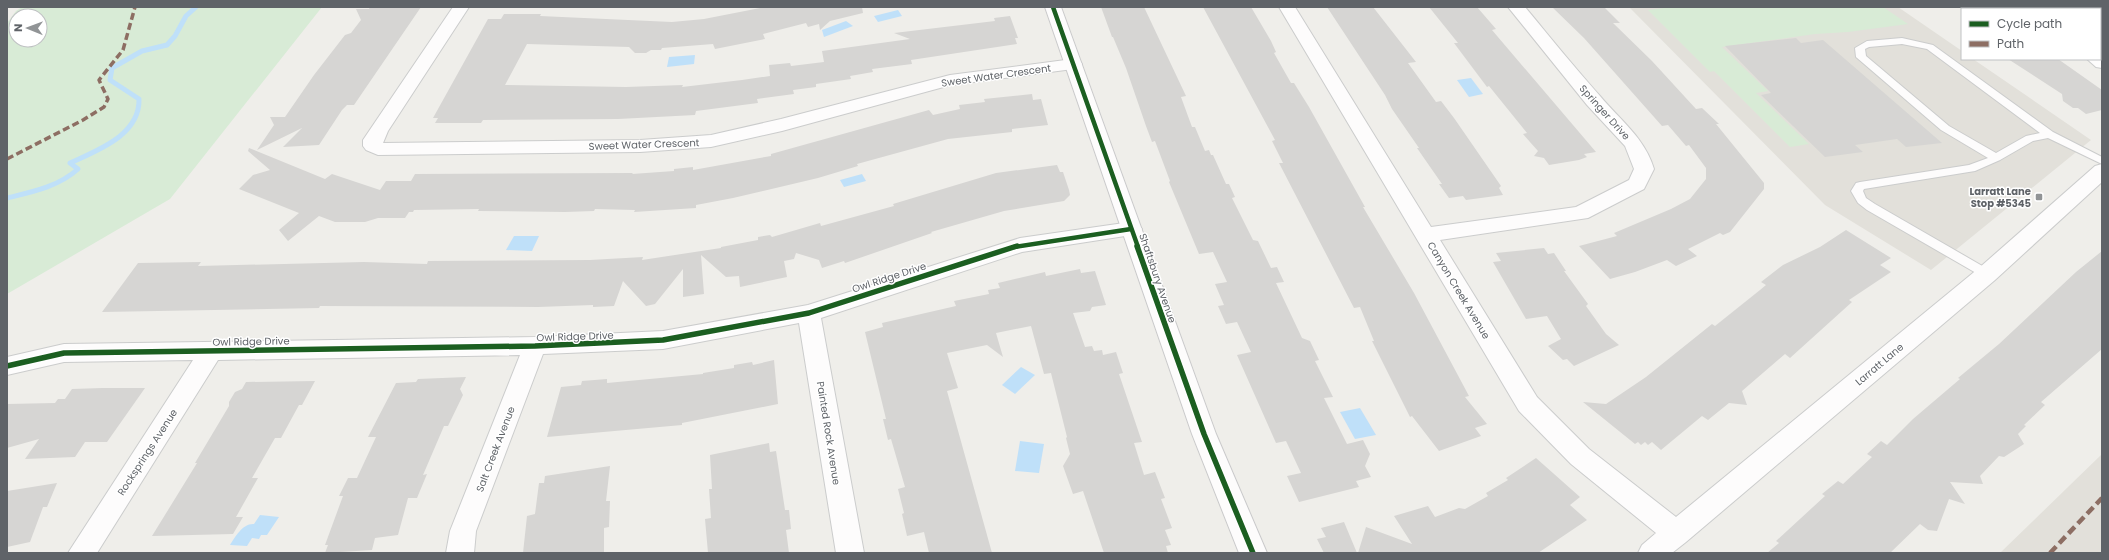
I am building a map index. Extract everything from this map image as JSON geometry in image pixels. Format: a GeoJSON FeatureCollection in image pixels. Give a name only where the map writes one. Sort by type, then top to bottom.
{"type":"FeatureCollection","features":[{"type":"Feature","properties":{"kind":"street","name":"Sweet Water Crescent"},"geometry":{"type":"LineString","coordinates":[[461,7],[453,16],[373,140],[373,146],[378,149],[640,146],[711,141],[774,127],[950,80],[1073,64]]}},
{"type":"Feature","properties":{"kind":"street","name":"Shaftsbury Avenue"},"geometry":{"type":"LineString","coordinates":[[1053,7],[1204,434],[1253,553]]}},
{"type":"Feature","properties":{"kind":"street","name":"Canyon Creek Avenue"},"geometry":{"type":"LineString","coordinates":[[1287,7],[1427,235],[1528,404],[1545,425],[1570,449],[1677,534]]}},
{"type":"Feature","properties":{"kind":"street","name":"Springer Drive"},"geometry":{"type":"LineString","coordinates":[[1427,235],[1581,213],[1637,184],[1644,169],[1641,158],[1633,143],[1594,101],[1516,7]]}},
{"type":"Feature","properties":{"kind":"street","name":"Larratt Lane"},"geometry":{"type":"LineString","coordinates":[[1652,553],[1677,534],[1987,274],[2102,171]]}},
{"type":"Feature","properties":{"kind":"street","name":"Owl Ridge Drive"},"geometry":{"type":"LineString","coordinates":[[7,366],[64,353],[535,346],[663,340],[809,313],[1020,245],[1131,229]]}},
{"type":"Feature","properties":{"kind":"street","name":"Painted Rock Avenue"},"geometry":{"type":"LineString","coordinates":[[809,313],[850,553]]}},
{"type":"Feature","properties":{"kind":"street","name":"Salt Creek Avenue"},"geometry":{"type":"LineString","coordinates":[[460,553],[463,531],[535,346]]}},
{"type":"Feature","properties":{"kind":"street","name":"Rocksprings Avenue"},"geometry":{"type":"LineString","coordinates":[[82,553],[212,350]]}},
{"type":"Feature","properties":{"kind":"lane"},"geometry":{"type":"LineString","coordinates":[[1996,158],[1945,128],[1861,57],[1860,48],[1868,44],[1902,41],[1930,47],[2049,134],[2102,161]]}},
{"type":"Feature","properties":{"kind":"lane"},"geometry":{"type":"LineString","coordinates":[[1987,274],[1871,207],[1862,200],[1857,191],[1860,186],[1971,168],[1996,158],[2030,138],[2049,134]]}},
{"type":"Feature","properties":{"kind":"shaded area"},"geometry":{"type":"Polygon","coordinates":[[[1629,7],[1898,7],[1961,50],[1961,60],[1974,60],[2091,140],[1931,270],[1825,205],[1629,7]]]}},
{"type":"Feature","properties":{"kind":"shaded area"},"geometry":{"type":"Polygon","coordinates":[[[2102,454],[2102,553],[2000,553],[2102,454]]]}},
{"type":"Feature","properties":{"kind":"green space"},"geometry":{"type":"Polygon","coordinates":[[[22,7],[322,7],[170,199],[7,294],[8,22],[8,48],[48,48],[48,8],[20,8],[22,7]]]}},
{"type":"Feature","properties":{"kind":"green space"},"geometry":{"type":"Polygon","coordinates":[[[1672,7],[1883,7],[1908,24],[1848,32],[1815,34],[1722,47],[1768,91],[1756,93],[1809,144],[1790,147],[1714,71],[1710,72],[1648,10],[1672,7]]]}},
{"type":"Feature","properties":{"kind":"water"},"geometry":{"type":"Polygon","coordinates":[[[898,10],[902,16],[878,22],[874,16],[898,10]]]}},
{"type":"Feature","properties":{"kind":"water"},"geometry":{"type":"Polygon","coordinates":[[[846,21],[853,26],[824,37],[822,30],[846,21]]]}},
{"type":"Feature","properties":{"kind":"water"},"geometry":{"type":"Polygon","coordinates":[[[695,55],[694,64],[667,67],[669,57],[695,55]]]}},
{"type":"Feature","properties":{"kind":"water"},"geometry":{"type":"Polygon","coordinates":[[[1471,78],[1483,94],[1469,97],[1457,80],[1471,78]]]}},
{"type":"Feature","properties":{"kind":"water"},"geometry":{"type":"Polygon","coordinates":[[[862,174],[866,181],[844,187],[840,180],[862,174]]]}},
{"type":"Feature","properties":{"kind":"water"},"geometry":{"type":"Polygon","coordinates":[[[514,236],[539,236],[532,251],[506,250],[514,236]]]}},
{"type":"Feature","properties":{"kind":"water"},"geometry":{"type":"Polygon","coordinates":[[[1021,367],[1035,375],[1015,394],[1002,385],[1021,367]]]}},
{"type":"Feature","properties":{"kind":"water"},"geometry":{"type":"Polygon","coordinates":[[[1360,408],[1376,435],[1355,439],[1340,412],[1360,408]]]}},
{"type":"Feature","properties":{"kind":"water"},"geometry":{"type":"Polygon","coordinates":[[[1020,441],[1044,444],[1039,473],[1015,471],[1020,441]]]}},
{"type":"Feature","properties":{"kind":"water"},"geometry":{"type":"Polygon","coordinates":[[[260,515],[279,517],[267,535],[261,535],[259,539],[252,538],[247,546],[230,545],[243,528],[250,524],[254,524],[260,515]]]}},
{"type":"Feature","properties":{"kind":"building"},"geometry":{"type":"Polygon","coordinates":[[[370,7],[421,7],[354,105],[347,105],[342,110],[319,145],[283,147],[302,128],[257,150],[274,125],[270,117],[285,117],[314,75],[345,35],[351,33],[361,20],[356,9],[369,9],[370,7]]]}},
{"type":"Feature","properties":{"kind":"building"},"geometry":{"type":"Polygon","coordinates":[[[765,7],[862,7],[863,13],[830,21],[820,30],[819,24],[808,27],[806,23],[763,34],[765,39],[715,49],[713,44],[662,48],[661,50],[651,50],[646,53],[635,53],[629,47],[527,44],[505,85],[626,87],[683,85],[682,87],[742,80],[770,76],[769,65],[790,63],[791,66],[824,62],[822,51],[910,39],[894,33],[995,21],[994,18],[1010,16],[1018,38],[1015,38],[1017,44],[911,60],[912,64],[872,69],[873,72],[850,76],[851,79],[816,84],[816,87],[793,90],[794,94],[757,99],[758,103],[696,111],[695,115],[618,119],[483,120],[481,123],[435,123],[438,118],[433,118],[488,19],[501,19],[504,14],[541,14],[540,16],[672,22],[704,19],[765,7]]]}},
{"type":"Feature","properties":{"kind":"building"},"geometry":{"type":"Polygon","coordinates":[[[1101,7],[1144,7],[1186,96],[1181,97],[1192,127],[1195,127],[1205,151],[1209,150],[1211,155],[1213,155],[1226,184],[1229,184],[1235,197],[1232,198],[1253,240],[1258,241],[1271,268],[1277,267],[1284,282],[1276,283],[1302,338],[1310,341],[1319,360],[1315,361],[1333,397],[1324,398],[1347,444],[1363,440],[1370,454],[1365,466],[1371,477],[1356,481],[1359,487],[1299,502],[1287,476],[1301,473],[1286,441],[1276,443],[1237,355],[1251,352],[1237,322],[1226,324],[1218,306],[1224,305],[1215,284],[1227,282],[1213,252],[1199,254],[1169,182],[1170,181],[1155,141],[1152,142],[1126,68],[1101,7]]]}},
{"type":"Feature","properties":{"kind":"building"},"geometry":{"type":"Polygon","coordinates":[[[1203,7],[1251,7],[1271,41],[1276,52],[1274,53],[1291,83],[1294,83],[1309,107],[1365,207],[1363,207],[1414,293],[1469,396],[1465,397],[1487,424],[1475,428],[1481,436],[1439,451],[1412,416],[1410,417],[1372,341],[1374,341],[1360,307],[1354,308],[1279,163],[1283,163],[1272,141],[1275,140],[1203,7]]]}},
{"type":"Feature","properties":{"kind":"building"},"geometry":{"type":"Polygon","coordinates":[[[1327,7],[1373,7],[1416,62],[1408,63],[1436,102],[1441,101],[1454,118],[1501,186],[1499,188],[1503,195],[1466,200],[1463,196],[1449,198],[1439,184],[1442,184],[1417,148],[1419,148],[1392,109],[1385,95],[1327,7]]]}},
{"type":"Feature","properties":{"kind":"building"},"geometry":{"type":"Polygon","coordinates":[[[1429,7],[1477,7],[1496,29],[1492,30],[1596,152],[1584,154],[1587,157],[1579,160],[1549,165],[1544,158],[1534,156],[1538,151],[1523,134],[1527,133],[1489,86],[1487,87],[1454,43],[1458,43],[1429,7]]]}},
{"type":"Feature","properties":{"kind":"building"},"geometry":{"type":"Polygon","coordinates":[[[1552,7],[1605,8],[1620,23],[1613,23],[1652,61],[1696,109],[1702,108],[1719,124],[1716,124],[1764,183],[1764,189],[1730,232],[1723,235],[1720,233],[1688,249],[1697,256],[1676,266],[1667,260],[1635,272],[1610,279],[1579,246],[1617,236],[1614,233],[1671,209],[1690,199],[1706,179],[1706,168],[1689,145],[1686,146],[1668,125],[1662,126],[1584,38],[1552,7]]]}},
{"type":"Feature","properties":{"kind":"building"},"geometry":{"type":"Polygon","coordinates":[[[1796,38],[1801,43],[1823,40],[1942,143],[1906,147],[1897,139],[1855,145],[1863,152],[1825,157],[1761,95],[1771,93],[1725,46],[1796,38]]]}},
{"type":"Feature","properties":{"kind":"building"},"geometry":{"type":"Polygon","coordinates":[[[2010,60],[2059,60],[2102,90],[2102,110],[2086,114],[2078,108],[2073,108],[2063,101],[2062,94],[2010,60]]]}},
{"type":"Feature","properties":{"kind":"building"},"geometry":{"type":"Polygon","coordinates":[[[1032,94],[1033,100],[1041,99],[1048,125],[1012,129],[1012,132],[948,139],[857,164],[858,166],[818,178],[696,205],[696,208],[634,212],[635,210],[595,209],[594,211],[565,212],[478,211],[479,209],[414,210],[413,212],[409,212],[405,218],[378,218],[365,222],[335,222],[319,216],[288,241],[279,230],[299,213],[239,189],[253,175],[270,170],[248,151],[249,148],[325,179],[332,174],[380,190],[386,181],[411,181],[415,174],[633,173],[632,174],[674,171],[674,169],[693,167],[693,170],[771,156],[771,154],[929,110],[933,115],[960,109],[959,105],[985,102],[984,99],[1032,94]]]}},
{"type":"Feature","properties":{"kind":"building"},"geometry":{"type":"Polygon","coordinates":[[[1057,165],[1060,172],[1063,172],[1070,195],[1064,201],[1004,211],[931,232],[932,233],[845,263],[844,261],[822,268],[819,260],[796,253],[794,259],[784,261],[787,277],[740,287],[739,276],[726,277],[701,255],[704,294],[683,297],[683,269],[655,304],[646,306],[623,281],[614,306],[320,306],[319,308],[102,312],[138,263],[201,262],[198,266],[364,262],[427,264],[428,261],[590,260],[643,257],[642,260],[721,248],[758,240],[758,237],[770,235],[772,237],[820,223],[821,226],[894,206],[893,204],[996,173],[1057,165]]]}},
{"type":"Feature","properties":{"kind":"building"},"geometry":{"type":"Polygon","coordinates":[[[1846,230],[1891,258],[1880,265],[1891,272],[1849,300],[1852,302],[1790,358],[1785,354],[1742,391],[1747,405],[1729,403],[1708,420],[1702,416],[1661,450],[1652,442],[1648,445],[1645,442],[1641,445],[1638,442],[1635,444],[1583,402],[1606,404],[1646,377],[1712,324],[1715,326],[1766,285],[1761,282],[1783,265],[1820,247],[1846,230]]]}},
{"type":"Feature","properties":{"kind":"building"},"geometry":{"type":"Polygon","coordinates":[[[1544,248],[1548,254],[1554,253],[1566,271],[1564,271],[1588,304],[1586,306],[1606,334],[1619,345],[1574,366],[1567,359],[1563,360],[1548,346],[1561,339],[1547,316],[1526,319],[1493,262],[1501,261],[1496,253],[1544,248]]]}},
{"type":"Feature","properties":{"kind":"building"},"geometry":{"type":"Polygon","coordinates":[[[2102,251],[2102,349],[2041,402],[2045,405],[2024,425],[2026,426],[2018,434],[2024,444],[2004,457],[1999,456],[1980,476],[1983,484],[1950,482],[1965,504],[1949,499],[1937,531],[1928,530],[1920,524],[1890,553],[1767,553],[1779,543],[1776,541],[1825,496],[1822,494],[1838,481],[1843,484],[1872,457],[1867,454],[1881,441],[1887,445],[1913,419],[1960,379],[1958,378],[1999,344],[2076,272],[2102,251]]]}},
{"type":"Feature","properties":{"kind":"building"},"geometry":{"type":"Polygon","coordinates":[[[1080,269],[1081,273],[1095,271],[1106,305],[1092,307],[1090,311],[1073,313],[1085,347],[1092,346],[1094,351],[1102,350],[1103,355],[1116,352],[1123,373],[1119,374],[1142,442],[1134,443],[1144,475],[1155,472],[1165,498],[1161,499],[1172,528],[1165,530],[1171,545],[1166,546],[1168,553],[1104,553],[1083,491],[1073,494],[1063,466],[1070,454],[1067,437],[1051,373],[1044,374],[1031,326],[996,333],[1003,357],[987,345],[947,353],[958,388],[947,391],[992,553],[929,553],[924,532],[907,536],[902,514],[904,513],[898,489],[905,487],[891,439],[888,440],[883,419],[886,419],[865,332],[883,327],[882,323],[956,306],[954,301],[989,294],[988,290],[1000,288],[998,283],[1045,272],[1046,276],[1080,269]]]}},
{"type":"Feature","properties":{"kind":"building"},"geometry":{"type":"Polygon","coordinates":[[[774,360],[778,404],[682,423],[682,425],[547,437],[561,387],[581,385],[582,381],[607,379],[607,383],[703,374],[734,368],[734,365],[752,362],[753,365],[774,360]]]}},
{"type":"Feature","properties":{"kind":"building"},"geometry":{"type":"Polygon","coordinates":[[[466,377],[460,389],[463,395],[448,426],[444,426],[423,475],[427,474],[417,498],[408,498],[398,535],[375,538],[372,550],[325,553],[328,545],[325,545],[343,496],[339,496],[348,478],[357,478],[376,437],[368,437],[396,383],[416,382],[418,379],[466,377]]]}},
{"type":"Feature","properties":{"kind":"building"},"geometry":{"type":"Polygon","coordinates":[[[315,381],[302,405],[299,405],[281,438],[275,438],[252,478],[258,478],[236,517],[243,517],[233,534],[152,536],[197,463],[195,463],[229,406],[229,402],[235,392],[242,389],[246,382],[315,381]]]}},
{"type":"Feature","properties":{"kind":"building"},"geometry":{"type":"Polygon","coordinates":[[[145,388],[107,442],[85,442],[75,457],[25,459],[39,439],[7,448],[7,404],[55,403],[58,399],[65,399],[72,389],[145,388]]]}},
{"type":"Feature","properties":{"kind":"building"},"geometry":{"type":"Polygon","coordinates":[[[769,443],[770,452],[776,451],[785,510],[789,510],[791,529],[786,530],[789,553],[708,553],[705,519],[711,518],[709,489],[712,489],[710,455],[769,443]]]}},
{"type":"Feature","properties":{"kind":"building"},"geometry":{"type":"Polygon","coordinates":[[[1536,458],[1580,497],[1570,505],[1587,520],[1538,553],[1358,553],[1366,527],[1412,544],[1394,516],[1428,506],[1435,517],[1459,508],[1465,509],[1488,496],[1486,493],[1508,480],[1506,478],[1536,458]]]}},
{"type":"Feature","properties":{"kind":"building"},"geometry":{"type":"Polygon","coordinates":[[[610,466],[606,501],[610,501],[609,527],[604,528],[604,553],[523,553],[527,516],[535,514],[539,483],[544,483],[545,476],[610,466]]]}},
{"type":"Feature","properties":{"kind":"building"},"geometry":{"type":"Polygon","coordinates":[[[57,483],[47,507],[43,507],[30,542],[7,547],[7,491],[57,483]]]}},
{"type":"Feature","properties":{"kind":"building"},"geometry":{"type":"Polygon","coordinates":[[[1344,522],[1357,553],[1324,553],[1317,539],[1326,537],[1321,528],[1344,522]]]}},
{"type":"Feature","properties":{"kind":"waterway"},"geometry":{"type":"LineString","coordinates":[[7,198],[44,188],[62,180],[78,169],[70,163],[104,147],[125,132],[133,122],[137,112],[139,99],[110,80],[112,68],[142,51],[167,45],[175,36],[186,16],[196,7]]}},
{"type":"Feature","properties":{"kind":"marked path"},"geometry":{"type":"LineString","coordinates":[[7,159],[83,120],[104,107],[108,99],[99,80],[123,50],[135,7]]}},
{"type":"Feature","properties":{"kind":"marked path"},"geometry":{"type":"LineString","coordinates":[[2050,553],[2102,498]]}},
{"type":"Feature","properties":{"kind":"cycle path"},"geometry":{"type":"LineString","coordinates":[[1053,7],[1204,434],[1253,553]]}},
{"type":"Feature","properties":{"kind":"cycle path"},"geometry":{"type":"LineString","coordinates":[[7,366],[64,353],[535,346],[663,340],[809,313],[1020,245],[1131,229]]}},
{"type":"Feature","properties":{"kind":"place","name":"Larratt Lane Stop #5345"},"geometry":{"type":"Point","coordinates":[2039,197]}}]}
